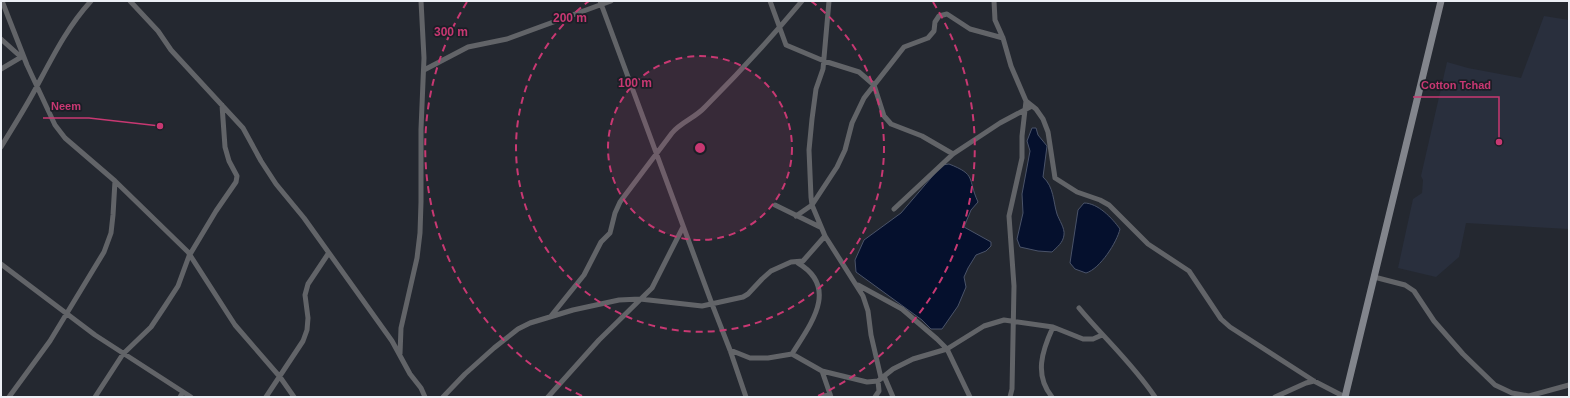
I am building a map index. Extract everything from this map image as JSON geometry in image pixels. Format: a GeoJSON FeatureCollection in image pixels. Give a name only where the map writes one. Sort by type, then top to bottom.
{"type":"FeatureCollection","features":[{"type":"Feature","properties":{"kind":"main road"},"geometry":{"type":"LineString","coordinates":[[1345,397],[1441,1]]}},
{"type":"Feature","properties":{"kind":"street"},"geometry":{"type":"LineString","coordinates":[[2,1],[22,56],[55,125],[65,138],[115,181],[172,236],[190,256],[235,325],[280,377],[294,397]]}},
{"type":"Feature","properties":{"kind":"street"},"geometry":{"type":"LineString","coordinates":[[1,147],[61,41],[77,16],[91,1]]}},
{"type":"Feature","properties":{"kind":"street"},"geometry":{"type":"LineString","coordinates":[[130,1],[158,31],[171,50],[243,128],[272,178],[304,218],[328,254],[392,341],[424,397]]}},
{"type":"Feature","properties":{"kind":"street"},"geometry":{"type":"LineString","coordinates":[[400,356],[401,328],[417,258],[422,202],[421,129],[424,70],[421,1]]}},
{"type":"Feature","properties":{"kind":"street"},"geometry":{"type":"LineString","coordinates":[[424,70],[468,47],[507,39],[601,3],[611,1]]}},
{"type":"Feature","properties":{"kind":"street"},"geometry":{"type":"LineString","coordinates":[[770,1],[786,45],[824,61],[854,70],[874,85],[884,116],[891,124],[922,136],[953,154]]}},
{"type":"Feature","properties":{"kind":"street"},"geometry":{"type":"LineString","coordinates":[[550,317],[584,275],[602,242],[610,232],[616,208],[678,126],[704,109],[753,58],[802,1]]}},
{"type":"Feature","properties":{"kind":"street"},"geometry":{"type":"LineString","coordinates":[[829,1],[823,69],[814,98],[810,137],[812,205],[820,227],[834,252],[857,284],[868,311],[871,335],[881,378],[893,397]]}},
{"type":"Feature","properties":{"kind":"street"},"geometry":{"type":"LineString","coordinates":[[994,1],[995,20],[1003,38],[1011,66],[1026,101],[1043,119],[1048,132],[1055,178],[1078,192],[1100,200],[1109,206],[1148,244],[1189,272],[1221,319],[1230,327],[1314,381],[1345,397]]}},
{"type":"Feature","properties":{"kind":"street"},"geometry":{"type":"LineString","coordinates":[[601,3],[730,350],[746,397]]}},
{"type":"Feature","properties":{"kind":"street"},"geometry":{"type":"LineString","coordinates":[[796,216],[812,205],[837,167],[845,150],[856,114],[864,98],[904,47],[928,38],[934,31],[936,18],[947,14],[970,29],[1003,38]]}},
{"type":"Feature","properties":{"kind":"street"},"geometry":{"type":"LineString","coordinates":[[1,39],[22,56]]}},
{"type":"Feature","properties":{"kind":"street"},"geometry":{"type":"LineString","coordinates":[[1,69],[22,56]]}},
{"type":"Feature","properties":{"kind":"street"},"geometry":{"type":"LineString","coordinates":[[1010,397],[1012,389],[1014,286],[1008,216],[1022,158],[1022,136],[1026,101]]}},
{"type":"Feature","properties":{"kind":"street"},"geometry":{"type":"LineString","coordinates":[[95,397],[123,354],[151,327],[165,306],[178,286],[190,256],[216,211],[236,182],[237,176],[228,161],[225,147],[222,105]]}},
{"type":"Feature","properties":{"kind":"street"},"geometry":{"type":"LineString","coordinates":[[894,209],[953,154],[1000,124],[1032,106]]}},
{"type":"Feature","properties":{"kind":"street"},"geometry":{"type":"LineString","coordinates":[[9,397],[50,341],[104,252],[110,233],[113,215],[115,181]]}},
{"type":"Feature","properties":{"kind":"street"},"geometry":{"type":"LineString","coordinates":[[775,205],[820,227]]}},
{"type":"Feature","properties":{"kind":"street"},"geometry":{"type":"LineString","coordinates":[[548,397],[599,340],[656,283],[683,227]]}},
{"type":"Feature","properties":{"kind":"street"},"geometry":{"type":"LineString","coordinates":[[798,263],[808,257],[825,236]]}},
{"type":"Feature","properties":{"kind":"street"},"geometry":{"type":"LineString","coordinates":[[266,397],[303,341],[307,330],[308,318],[304,295],[308,284],[328,254]]}},
{"type":"Feature","properties":{"kind":"street"},"geometry":{"type":"LineString","coordinates":[[443,397],[465,374],[509,336],[530,323],[598,303],[640,299],[694,306],[712,304],[743,297],[748,294],[762,278],[771,271],[791,262],[798,263],[814,278],[817,286],[819,309],[792,354]]}},
{"type":"Feature","properties":{"kind":"street"},"geometry":{"type":"LineString","coordinates":[[1,264],[123,354],[191,397]]}},
{"type":"Feature","properties":{"kind":"street"},"geometry":{"type":"LineString","coordinates":[[1374,277],[1400,284],[1414,291],[1434,321],[1463,354],[1495,386],[1512,393],[1529,396],[1569,385]]}},
{"type":"Feature","properties":{"kind":"street"},"geometry":{"type":"LineString","coordinates":[[857,284],[902,309],[947,349],[970,397]]}},
{"type":"Feature","properties":{"kind":"street"},"geometry":{"type":"LineString","coordinates":[[1079,308],[1102,335],[1127,360],[1155,397]]}},
{"type":"Feature","properties":{"kind":"street"},"geometry":{"type":"LineString","coordinates":[[730,350],[750,358],[768,358],[792,354],[822,371],[859,381],[881,378],[913,359],[947,349],[984,326],[1004,320],[1053,327],[1083,338],[1093,339],[1102,335]]}},
{"type":"Feature","properties":{"kind":"street"},"geometry":{"type":"LineString","coordinates":[[1052,397],[1047,390],[1041,372],[1043,350],[1053,327]]}},
{"type":"Feature","properties":{"kind":"street"},"geometry":{"type":"LineString","coordinates":[[822,371],[830,396],[822,397]]}},
{"type":"Feature","properties":{"kind":"street"},"geometry":{"type":"LineString","coordinates":[[875,397],[879,391],[881,378]]}},
{"type":"Feature","properties":{"kind":"street"},"geometry":{"type":"LineString","coordinates":[[1275,397],[1314,381]]}},
{"type":"Feature","properties":{"kind":"street"},"geometry":{"type":"LineString","coordinates":[[180,397],[184,392]]}},
{"type":"Feature","properties":{"kind":"shaded area"},"geometry":{"type":"Polygon","coordinates":[[[1544,16],[1569,20],[1569,229],[1466,223],[1459,257],[1436,277],[1398,268],[1413,199],[1422,193],[1423,180],[1421,176],[1447,62],[1468,68],[1521,78],[1544,16]]]}},
{"type":"Feature","properties":{"kind":"water"},"geometry":{"type":"Polygon","coordinates":[[[1032,128],[1036,128],[1038,135],[1047,146],[1043,177],[1047,181],[1051,190],[1057,214],[1064,232],[1061,243],[1052,252],[1020,247],[1017,239],[1023,213],[1022,194],[1030,151],[1027,141],[1032,128]]]}},
{"type":"Feature","properties":{"kind":"water"},"geometry":{"type":"Polygon","coordinates":[[[949,164],[964,171],[968,175],[978,202],[971,210],[964,227],[991,242],[991,246],[986,251],[976,255],[968,268],[964,277],[966,287],[958,306],[942,329],[931,329],[922,320],[856,272],[855,260],[864,240],[901,213],[942,165],[949,164]]]}},
{"type":"Feature","properties":{"kind":"water"},"geometry":{"type":"Polygon","coordinates":[[[1084,203],[1099,208],[1113,220],[1120,229],[1112,248],[1102,261],[1086,273],[1075,269],[1070,263],[1078,210],[1084,203]]]}},
{"type":"Feature","properties":{"kind":"place","name":"Neem"},"geometry":{"type":"Point","coordinates":[160,126]}},
{"type":"Feature","properties":{"kind":"place","name":"Cotton Tchad"},"geometry":{"type":"Point","coordinates":[1499,142]}}]}
